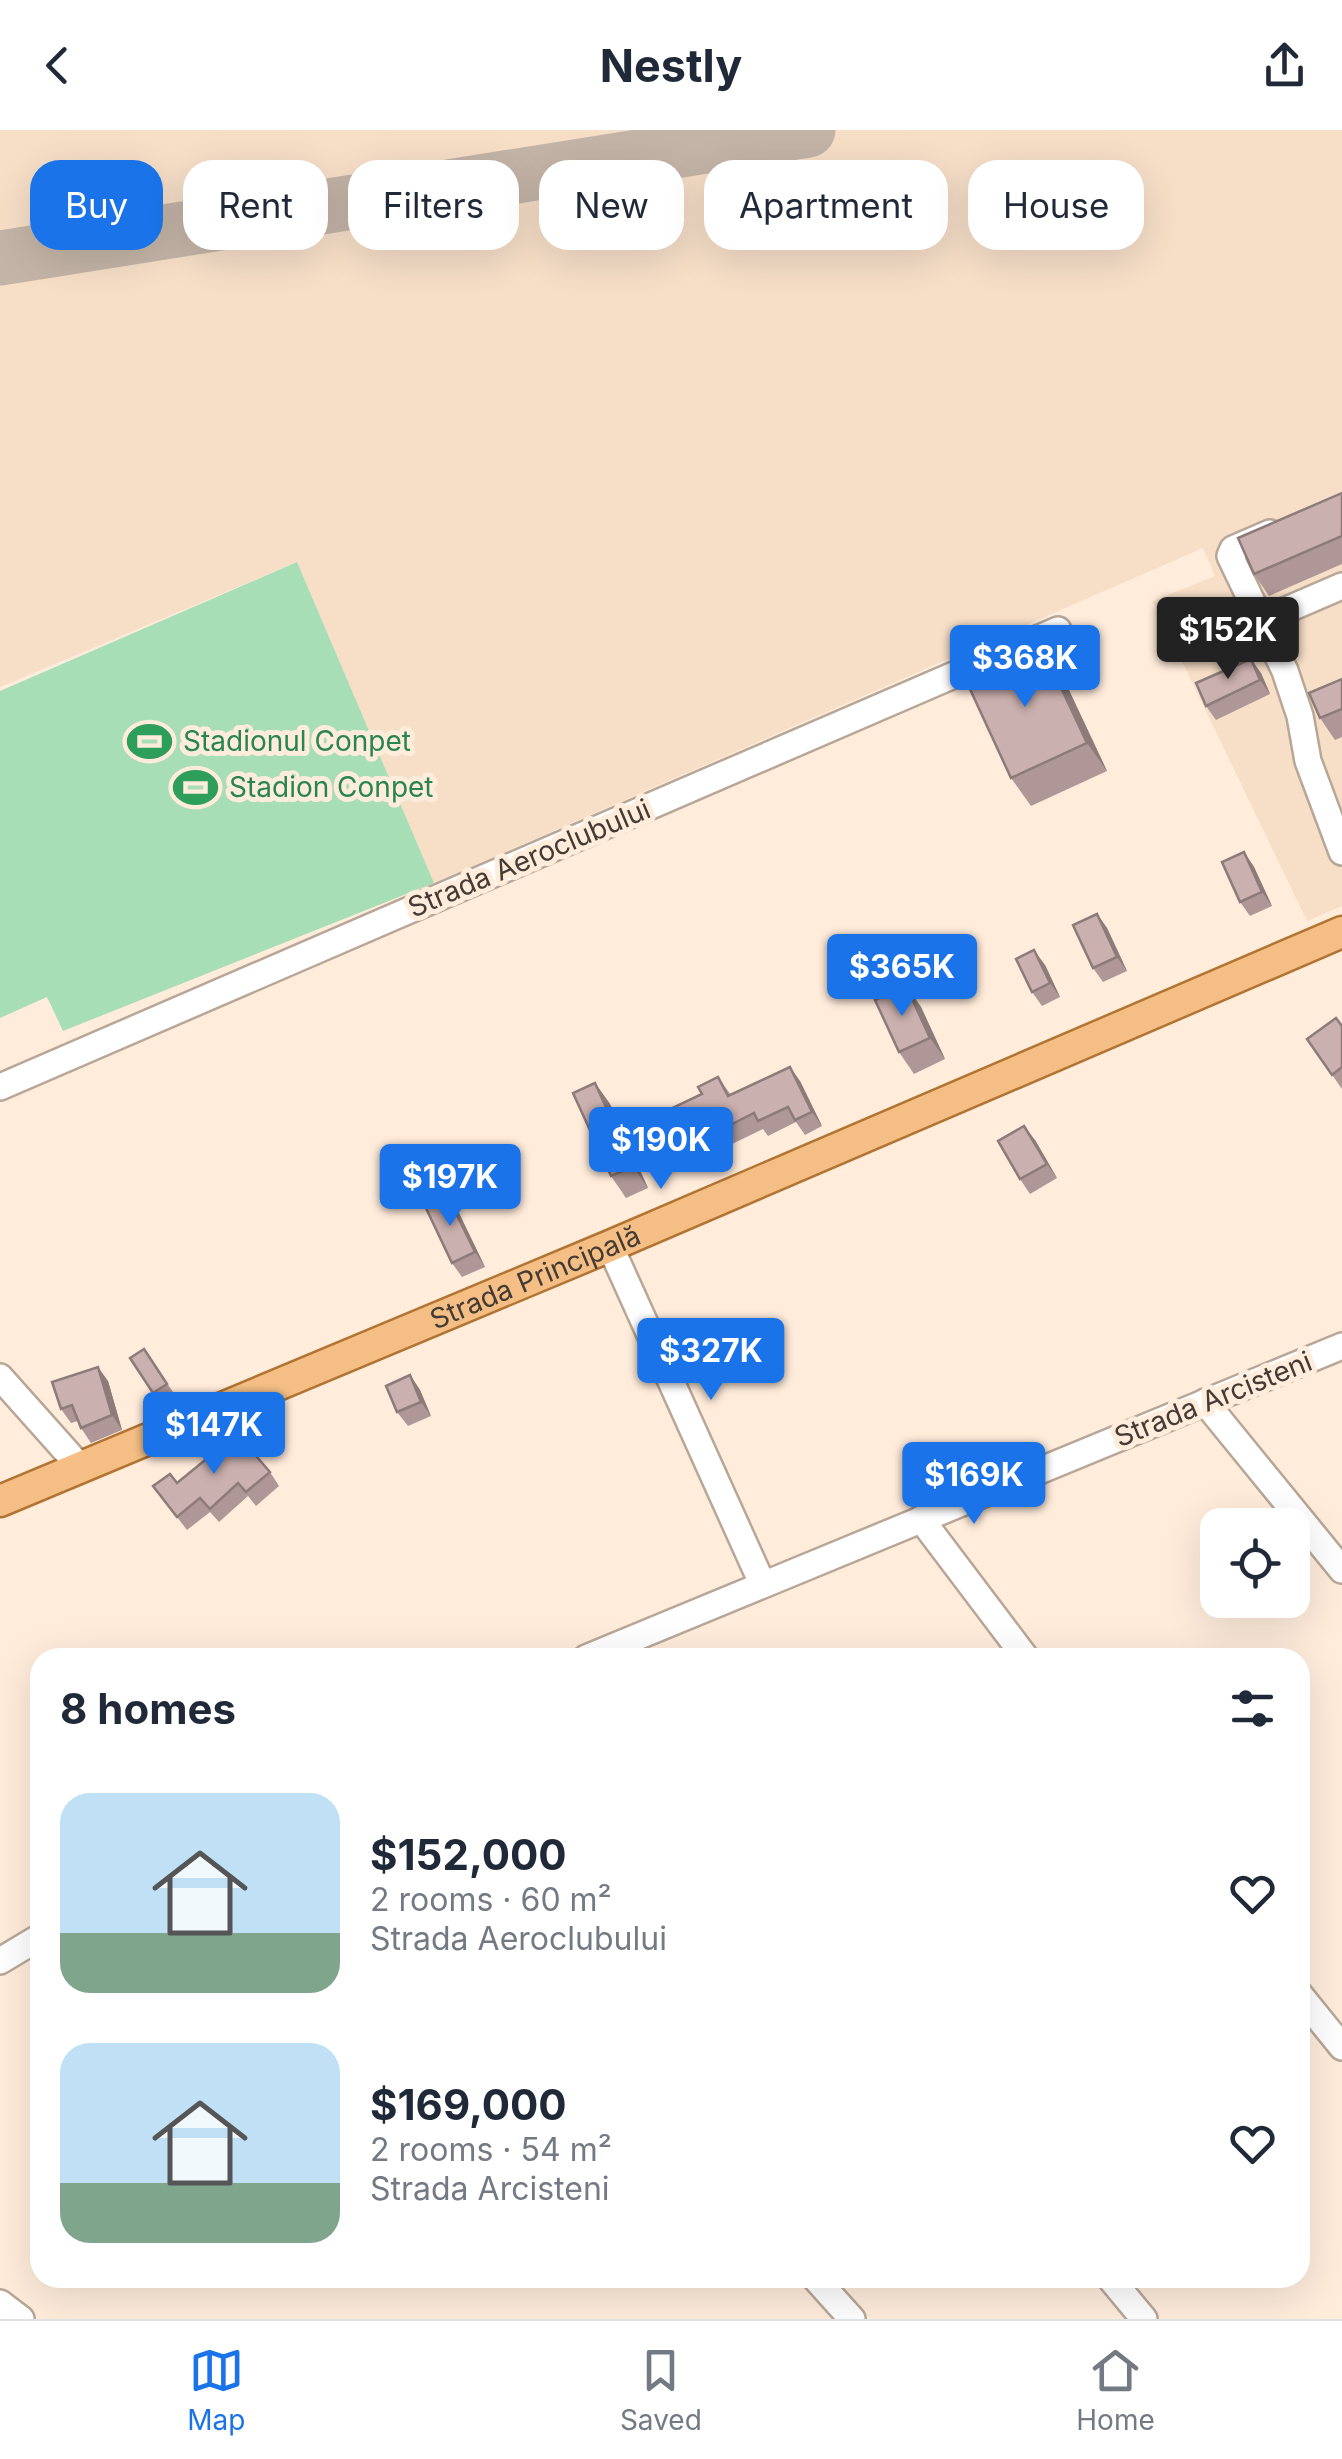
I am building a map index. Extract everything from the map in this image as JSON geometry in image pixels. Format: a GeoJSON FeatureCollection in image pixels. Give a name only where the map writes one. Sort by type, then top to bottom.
{"type":"FeatureCollection","features":[{"type":"Feature","properties":{"kind":"main road","name":"Strada Principală"},"geometry":{"type":"LineString","coordinates":[[0,1501],[610,1246],[1342,932]]}},
{"type":"Feature","properties":{"kind":"street"},"geometry":{"type":"LineString","coordinates":[[1289,525],[1231,552],[1295,699],[1308,761],[1342,852]]}},
{"type":"Feature","properties":{"kind":"street"},"geometry":{"type":"LineString","coordinates":[[1263,620],[1342,586]]}},
{"type":"Feature","properties":{"kind":"street","name":"Strada Aeroclubului"},"geometry":{"type":"LineString","coordinates":[[0,1086],[1058,630]]}},
{"type":"Feature","properties":{"kind":"street"},"geometry":{"type":"LineString","coordinates":[[610,1246],[762,1583]]}},
{"type":"Feature","properties":{"kind":"street","name":"Strada Arcisteni"},"geometry":{"type":"LineString","coordinates":[[609,1648],[1342,1346]]}},
{"type":"Feature","properties":{"kind":"street"},"geometry":{"type":"LineString","coordinates":[[0,1377],[82,1469]]}},
{"type":"Feature","properties":{"kind":"street"},"geometry":{"type":"LineString","coordinates":[[1205,1402],[1342,1570]]}},
{"type":"Feature","properties":{"kind":"street"},"geometry":{"type":"LineString","coordinates":[[921,1519],[1018,1648]]}},
{"type":"Feature","properties":{"kind":"street"},"geometry":{"type":"LineString","coordinates":[[0,1961],[30,1944]]}},
{"type":"Feature","properties":{"kind":"street"},"geometry":{"type":"LineString","coordinates":[[1310,2008],[1342,2047]]}},
{"type":"Feature","properties":{"kind":"street"},"geometry":{"type":"LineString","coordinates":[[824,2288],[852,2319]]}},
{"type":"Feature","properties":{"kind":"street"},"geometry":{"type":"LineString","coordinates":[[1118,2288],[1144,2319]]}},
{"type":"Feature","properties":{"kind":"street"},"geometry":{"type":"LineString","coordinates":[[0,2302],[21,2319]]}},
{"type":"Feature","properties":{"kind":"shaded area"},"geometry":{"type":"Polygon","coordinates":[[[0,130],[1342,130],[1342,906],[1307,921],[1153,601],[1215,576],[1203,548],[434,883],[297,562],[0,687],[0,130]]]}},
{"type":"Feature","properties":{"kind":"green space","name":"Stadion Conpet"},"geometry":{"type":"Polygon","coordinates":[[[297,562],[434,883],[63,1031],[47,997],[0,1018],[0,691],[297,562]]]}},
{"type":"Feature","properties":{"kind":"building"},"geometry":{"type":"Polygon","coordinates":[[[1342,493],[1342,536],[1254,574],[1238,538],[1342,493]]]}},
{"type":"Feature","properties":{"kind":"building"},"geometry":{"type":"Polygon","coordinates":[[[1039,641],[1087,743],[1011,778],[964,676],[1039,641]]]}},
{"type":"Feature","properties":{"kind":"building"},"geometry":{"type":"Polygon","coordinates":[[[1251,659],[1260,680],[1206,706],[1196,683],[1251,659]]]}},
{"type":"Feature","properties":{"kind":"building"},"geometry":{"type":"Polygon","coordinates":[[[1342,679],[1342,709],[1320,718],[1309,693],[1342,679]]]}},
{"type":"Feature","properties":{"kind":"building"},"geometry":{"type":"Polygon","coordinates":[[[1244,852],[1262,892],[1240,902],[1222,862],[1244,852]]]}},
{"type":"Feature","properties":{"kind":"building"},"geometry":{"type":"Polygon","coordinates":[[[1097,914],[1117,957],[1093,968],[1073,925],[1097,914]]]}},
{"type":"Feature","properties":{"kind":"building"},"geometry":{"type":"Polygon","coordinates":[[[1034,950],[1050,983],[1032,992],[1016,959],[1034,950]]]}},
{"type":"Feature","properties":{"kind":"building"},"geometry":{"type":"Polygon","coordinates":[[[906,986],[930,1038],[899,1052],[875,1000],[906,986]]]}},
{"type":"Feature","properties":{"kind":"building"},"geometry":{"type":"Polygon","coordinates":[[[1336,1018],[1342,1026],[1342,1067],[1332,1075],[1307,1039],[1336,1018]]]}},
{"type":"Feature","properties":{"kind":"building"},"geometry":{"type":"Polygon","coordinates":[[[790,1067],[812,1112],[795,1120],[788,1107],[758,1121],[754,1113],[683,1149],[666,1111],[702,1094],[698,1087],[718,1077],[728,1096],[790,1067]]]}},
{"type":"Feature","properties":{"kind":"building"},"geometry":{"type":"Polygon","coordinates":[[[595,1083],[633,1167],[611,1176],[573,1093],[595,1083]]]}},
{"type":"Feature","properties":{"kind":"building"},"geometry":{"type":"Polygon","coordinates":[[[1024,1126],[1047,1164],[1020,1179],[998,1141],[1024,1126]]]}},
{"type":"Feature","properties":{"kind":"building"},"geometry":{"type":"Polygon","coordinates":[[[447,1195],[475,1252],[452,1263],[425,1206],[447,1195]]]}},
{"type":"Feature","properties":{"kind":"building"},"geometry":{"type":"Polygon","coordinates":[[[144,1349],[167,1384],[153,1393],[130,1358],[144,1349]]]}},
{"type":"Feature","properties":{"kind":"building"},"geometry":{"type":"Polygon","coordinates":[[[98,1367],[112,1415],[81,1428],[72,1405],[61,1409],[52,1382],[98,1367]]]}},
{"type":"Feature","properties":{"kind":"building"},"geometry":{"type":"Polygon","coordinates":[[[410,1375],[421,1402],[397,1412],[386,1386],[410,1375]]]}},
{"type":"Feature","properties":{"kind":"building"},"geometry":{"type":"Polygon","coordinates":[[[237,1434],[270,1472],[246,1492],[238,1483],[210,1509],[200,1498],[177,1517],[153,1486],[170,1474],[177,1483],[237,1434]]]}},
{"type":"Feature","properties":{"kind":"taxiway"},"geometry":{"type":"LineString","coordinates":[[0,258],[808,130]]}},
{"type":"Feature","properties":{"kind":"place","name":"Stadionul Conpet"},"geometry":{"type":"Point","coordinates":[150,741]}},
{"type":"Feature","properties":{"kind":"place","name":"Stadion Conpet"},"geometry":{"type":"Point","coordinates":[196,787]}}]}
